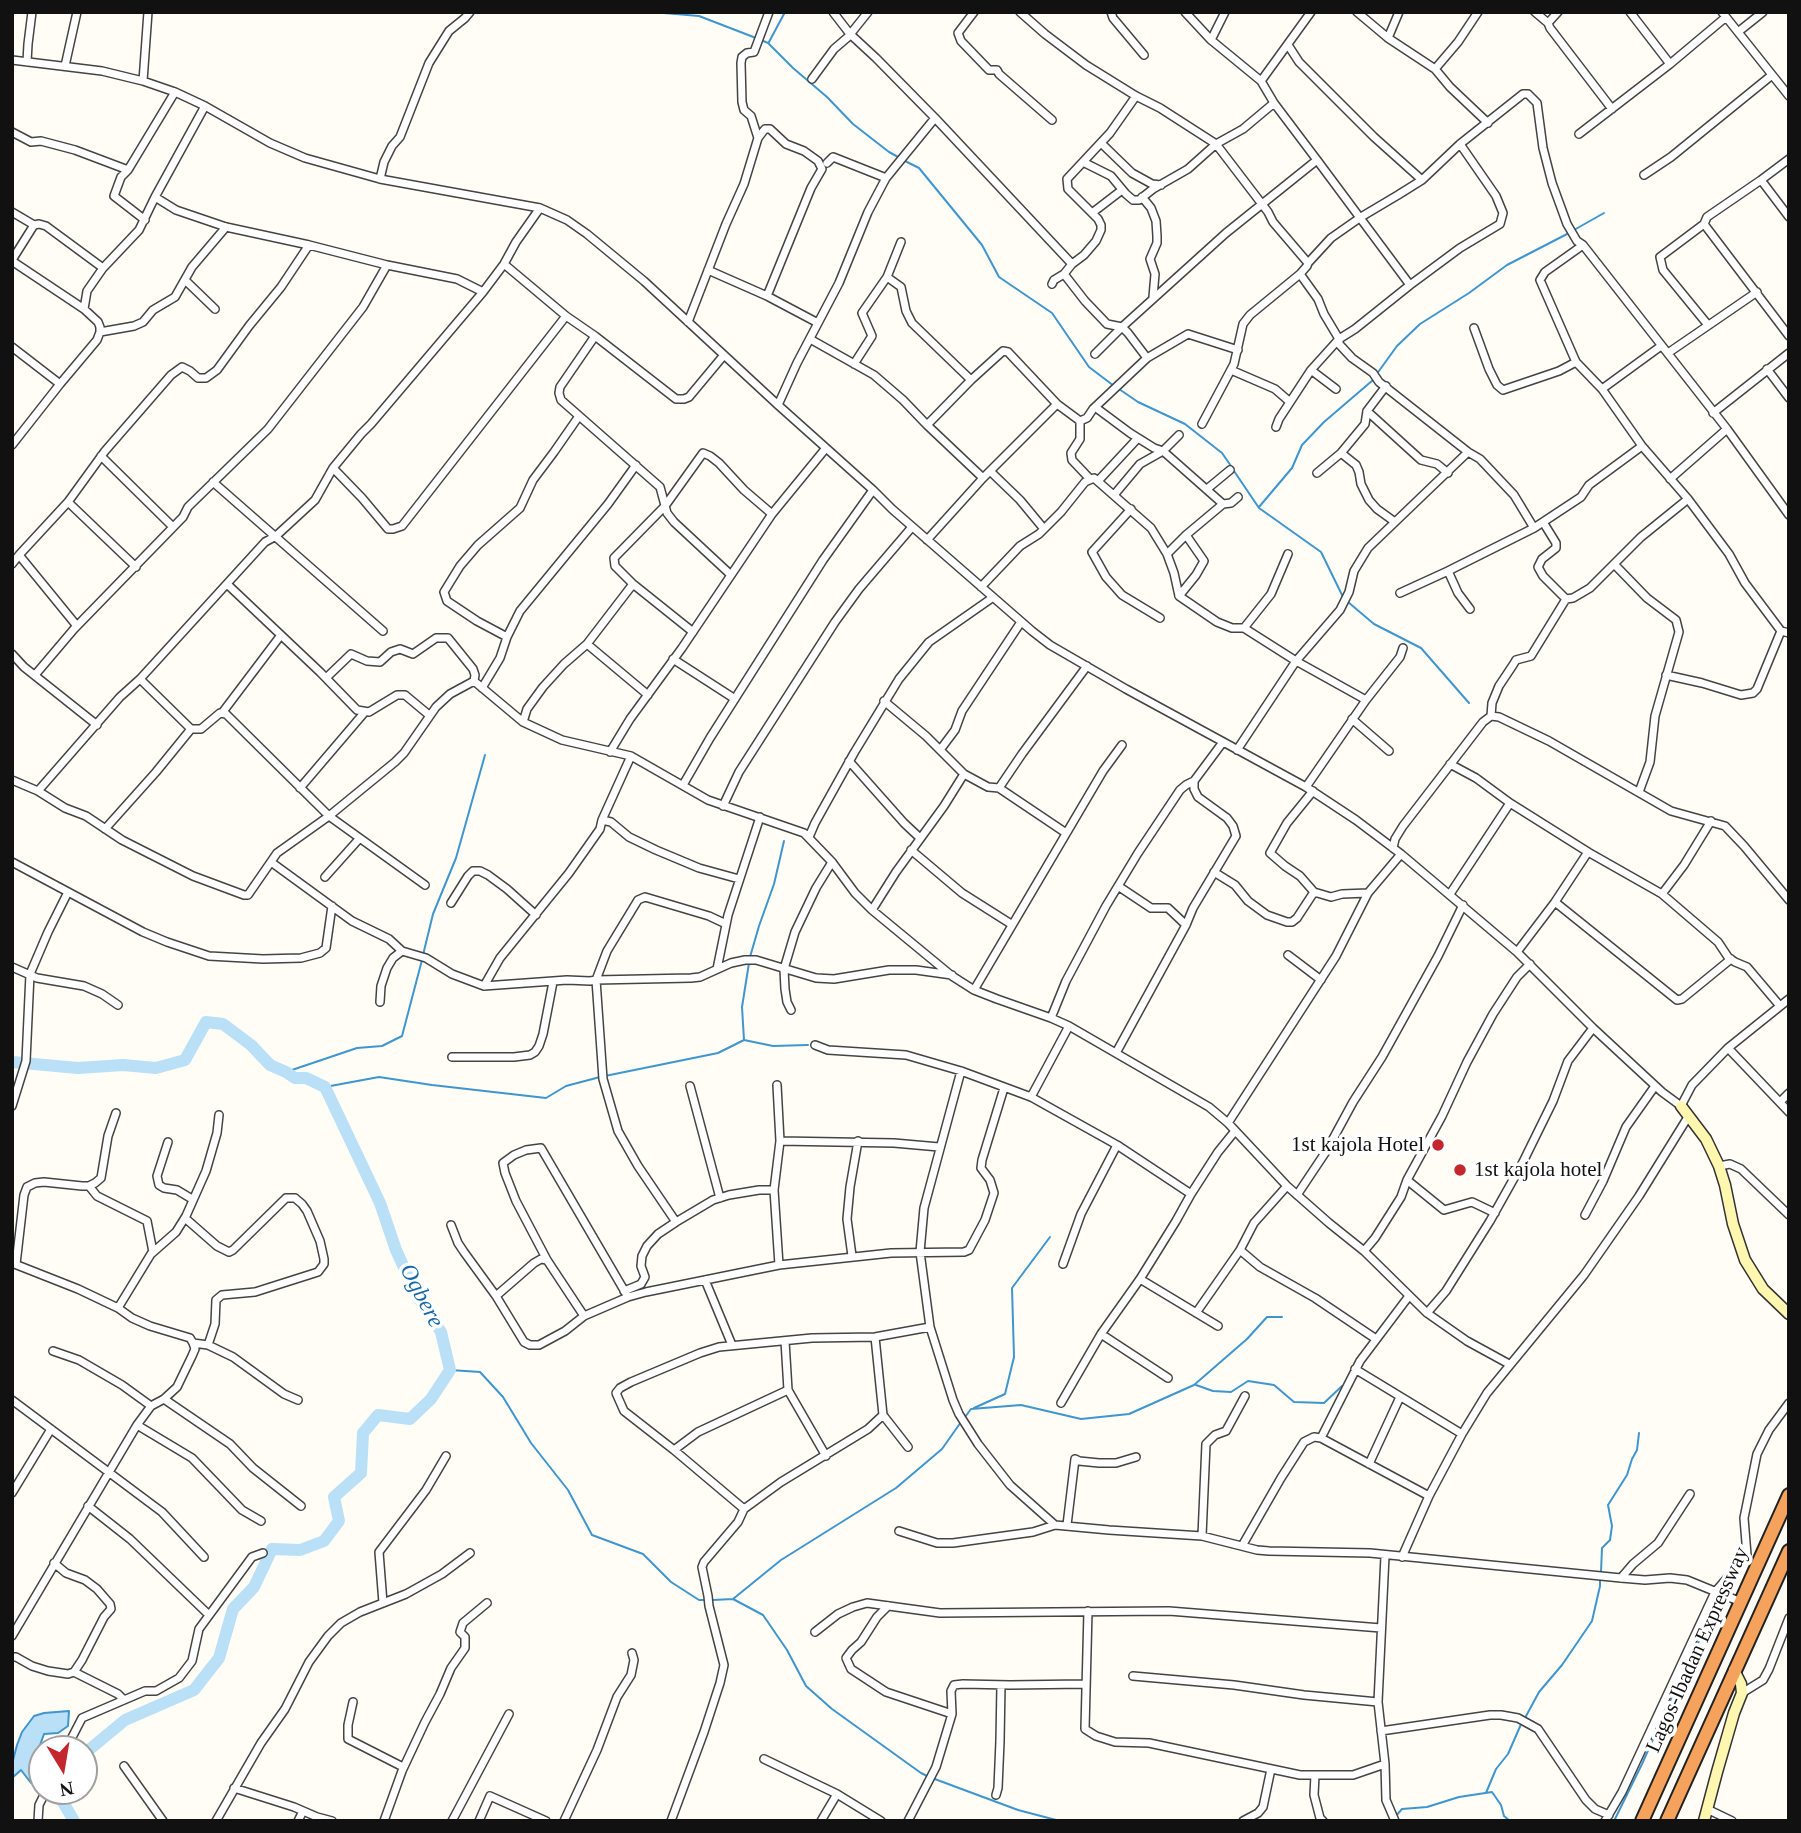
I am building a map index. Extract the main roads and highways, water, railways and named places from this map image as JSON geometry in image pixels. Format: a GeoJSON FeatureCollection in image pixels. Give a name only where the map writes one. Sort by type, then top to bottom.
{"type":"FeatureCollection","features":[{"type":"Feature","properties":{"kind":"highway","name":"Lagos-Ibadan Expressway"},"geometry":{"type":"LineString","coordinates":[[1642,1821],[1789,1495]]}},
{"type":"Feature","properties":{"kind":"highway","name":"Lagos-Ibadan Expressway"},"geometry":{"type":"LineString","coordinates":[[1667,1821],[1789,1551]]}},
{"type":"Feature","properties":{"kind":"water"},"geometry":{"type":"Polygon","coordinates":[[[69,1711],[68,1726],[58,1733],[28,1735],[28,1779],[21,1770],[12,1778],[12,1764],[22,1732],[34,1716],[69,1711]]]}},
{"type":"Feature","properties":{"kind":"waterway"},"geometry":{"type":"LineString","coordinates":[[652,12],[699,16],[756,38]]}},
{"type":"Feature","properties":{"kind":"waterway"},"geometry":{"type":"LineString","coordinates":[[769,42],[785,12]]}},
{"type":"Feature","properties":{"kind":"waterway"},"geometry":{"type":"LineString","coordinates":[[761,40],[768,43],[853,124],[900,158]]}},
{"type":"Feature","properties":{"kind":"waterway"},"geometry":{"type":"LineString","coordinates":[[905,161],[919,168],[982,245],[999,277],[1052,313],[1089,367],[1114,386]]}},
{"type":"Feature","properties":{"kind":"waterway"},"geometry":{"type":"LineString","coordinates":[[1574,230],[1604,213]]}},
{"type":"Feature","properties":{"kind":"waterway"},"geometry":{"type":"LineString","coordinates":[[1376,375],[1397,346],[1420,324],[1507,265],[1569,233]]}},
{"type":"Feature","properties":{"kind":"waterway"},"geometry":{"type":"LineString","coordinates":[[1259,507],[1292,468],[1302,445],[1324,422],[1373,380]]}},
{"type":"Feature","properties":{"kind":"waterway"},"geometry":{"type":"LineString","coordinates":[[1119,389],[1138,402],[1185,424],[1222,453],[1231,466]]}},
{"type":"Feature","properties":{"kind":"waterway"},"geometry":{"type":"LineString","coordinates":[[1234,471],[1259,508],[1321,552],[1344,599]]}},
{"type":"Feature","properties":{"kind":"waterway"},"geometry":{"type":"LineString","coordinates":[[1348,602],[1374,624],[1421,648],[1469,703]]}},
{"type":"Feature","properties":{"kind":"waterway"},"geometry":{"type":"LineString","coordinates":[[423,955],[433,914],[456,858],[485,755]]}},
{"type":"Feature","properties":{"kind":"waterway"},"geometry":{"type":"LineString","coordinates":[[750,957],[774,884],[784,841]]}},
{"type":"Feature","properties":{"kind":"waterway"},"geometry":{"type":"LineString","coordinates":[[286,1072],[357,1048],[382,1046],[402,1036],[422,960]]}},
{"type":"Feature","properties":{"kind":"waterway"},"geometry":{"type":"LineString","coordinates":[[744,1040],[742,1007],[749,963]]}},
{"type":"Feature","properties":{"kind":"waterway","name":"Ogbere"},"geometry":{"type":"LineString","coordinates":[[12,1062],[78,1068],[123,1065],[156,1068],[185,1060],[206,1022],[223,1024],[251,1045],[270,1065],[295,1078],[306,1078],[325,1087],[380,1203],[396,1250],[416,1294],[441,1332],[450,1370],[431,1399],[410,1419],[378,1415],[363,1433],[361,1473],[334,1497],[339,1521],[324,1541],[300,1550],[272,1549],[254,1587],[233,1609],[219,1658],[194,1690],[125,1720],[98,1742]]}},
{"type":"Feature","properties":{"kind":"waterway"},"geometry":{"type":"LineString","coordinates":[[605,1076],[718,1053],[744,1040],[773,1046],[808,1045]]}},
{"type":"Feature","properties":{"kind":"waterway"},"geometry":{"type":"LineString","coordinates":[[325,1087],[379,1077],[546,1098],[566,1086],[600,1077]]}},
{"type":"Feature","properties":{"kind":"waterway"},"geometry":{"type":"LineString","coordinates":[[974,1408],[1005,1394],[1014,1357],[1012,1288],[1050,1237]]}},
{"type":"Feature","properties":{"kind":"waterway"},"geometry":{"type":"LineString","coordinates":[[965,1417],[971,1409],[1021,1405],[1081,1419],[1129,1414],[1194,1385],[1247,1339],[1267,1317],[1282,1317]]}},
{"type":"Feature","properties":{"kind":"waterway"},"geometry":{"type":"LineString","coordinates":[[450,1370],[480,1372],[503,1397],[531,1443],[568,1490],[592,1535],[643,1554],[671,1582],[699,1600],[707,1600]]}},
{"type":"Feature","properties":{"kind":"waterway"},"geometry":{"type":"LineString","coordinates":[[1196,1385],[1213,1391],[1231,1392],[1248,1381],[1274,1385],[1294,1402],[1324,1403],[1342,1386]]}},
{"type":"Feature","properties":{"kind":"waterway"},"geometry":{"type":"LineString","coordinates":[[733,1599],[781,1560],[896,1488],[942,1449],[961,1422]]}},
{"type":"Feature","properties":{"kind":"waterway"},"geometry":{"type":"LineString","coordinates":[[1601,1572],[1602,1548],[1610,1540],[1612,1526],[1608,1505],[1627,1475],[1637,1450],[1639,1433]]}},
{"type":"Feature","properties":{"kind":"waterway"},"geometry":{"type":"LineString","coordinates":[[1525,1718],[1539,1692],[1562,1665],[1592,1621],[1600,1578]]}},
{"type":"Feature","properties":{"kind":"waterway"},"geometry":{"type":"LineString","coordinates":[[1614,1821],[1684,1676],[1718,1597]]}},
{"type":"Feature","properties":{"kind":"waterway"},"geometry":{"type":"LineString","coordinates":[[713,1600],[733,1599],[763,1615],[787,1650],[806,1686],[832,1709],[927,1776]]}},
{"type":"Feature","properties":{"kind":"waterway"},"geometry":{"type":"LineString","coordinates":[[1486,1793],[1522,1722]]}},
{"type":"Feature","properties":{"kind":"waterway"},"geometry":{"type":"LineString","coordinates":[[932,1778],[1018,1810],[1060,1821]]}},
{"type":"Feature","properties":{"kind":"waterway"},"geometry":{"type":"LineString","coordinates":[[1395,1817],[1402,1809],[1427,1807],[1459,1797],[1492,1792],[1501,1805],[1504,1816],[1510,1821]]}},
{"type":"Feature","properties":{"kind":"waterway","name":"Ogbere"},"geometry":{"type":"LineString","coordinates":[[65,1805],[74,1821]]}},
{"type":"Feature","properties":{"kind":"place","name":"1st kajola Hotel"},"geometry":{"type":"Point","coordinates":[1438,1145]}},
{"type":"Feature","properties":{"kind":"place","name":"1st kajola hotel"},"geometry":{"type":"Point","coordinates":[1460,1170]}}]}
